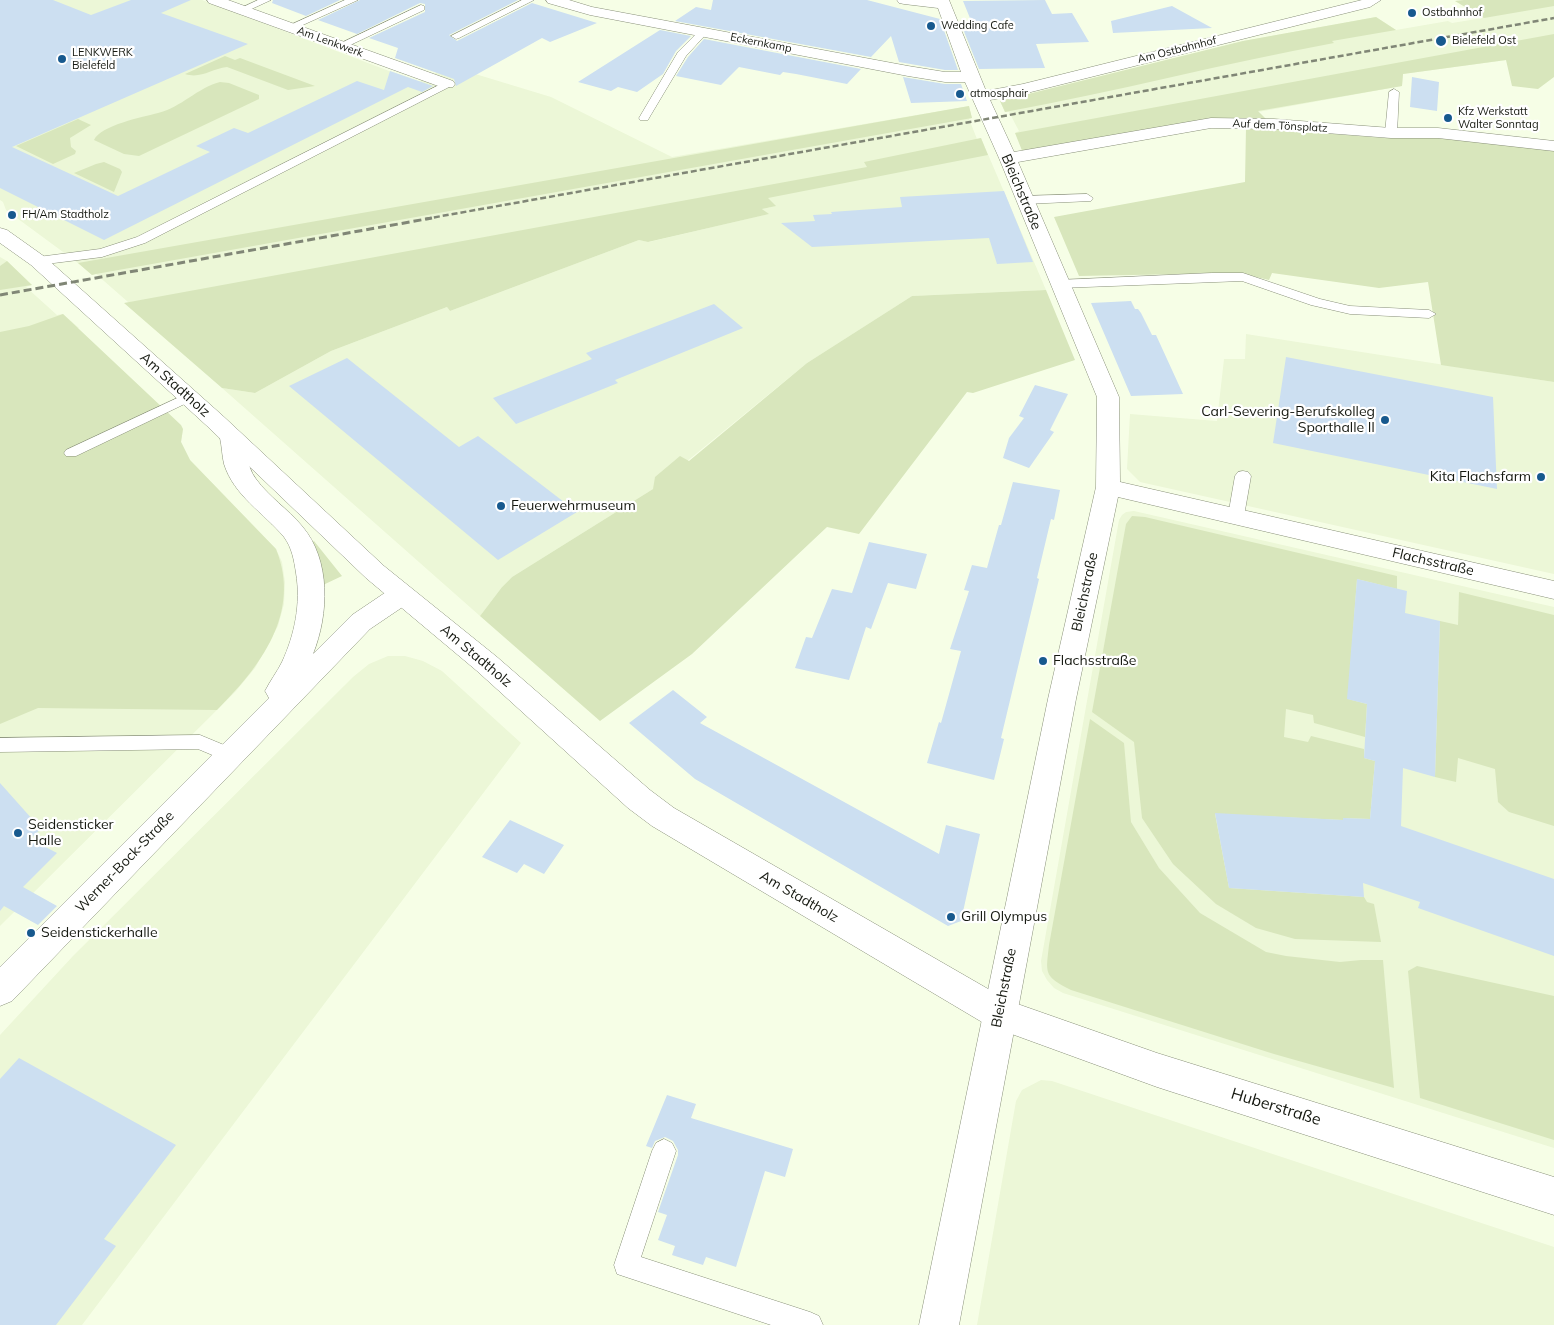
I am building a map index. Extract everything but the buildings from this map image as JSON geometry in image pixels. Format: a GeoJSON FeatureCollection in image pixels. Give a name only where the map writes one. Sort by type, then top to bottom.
{"type":"FeatureCollection","features":[{"type":"Feature","properties":{"kind":"street","name":"Am Lenkwerk"},"geometry":{"type":"LineString","coordinates":[[214,0],[447,84]]}},
{"type":"Feature","properties":{"kind":"street","name":"Eckernkamp"},"geometry":{"type":"LineString","coordinates":[[553,0],[590,11],[922,74],[945,77],[970,77]]}},
{"type":"Feature","properties":{"kind":"street"},"geometry":{"type":"LineString","coordinates":[[904,0],[942,2]]}},
{"type":"Feature","properties":{"kind":"street","name":"Am Ostbahnhof"},"geometry":{"type":"LineString","coordinates":[[979,97],[1031,87],[1365,4],[1374,0]]}},
{"type":"Feature","properties":{"kind":"street","name":"Bleichstraße"},"geometry":{"type":"LineString","coordinates":[[939,1325],[1063,690],[1108,487],[1108,397],[1008,158],[970,77],[942,2]]}},
{"type":"Feature","properties":{"kind":"street","name":"Auf dem Tönsplatz"},"geometry":{"type":"LineString","coordinates":[[1008,158],[1211,123],[1274,124],[1391,133],[1438,133],[1554,146]]}},
{"type":"Feature","properties":{"kind":"street","name":"Am Stadtholz"},"geometry":{"type":"LineString","coordinates":[[0,234],[38,261],[401,595],[487,664],[656,812],[999,1014]]}},
{"type":"Feature","properties":{"kind":"street","name":"Werner-Bock-Straße"},"geometry":{"type":"LineString","coordinates":[[229,755],[264,712],[298,660],[309,623],[312,592],[302,544],[294,533],[248,486],[236,465],[232,438]]}},
{"type":"Feature","properties":{"kind":"street","name":"Flachsstraße"},"geometry":{"type":"LineString","coordinates":[[1108,487],[1554,590]]}},
{"type":"Feature","properties":{"kind":"street","name":"Werner-Bock-Straße"},"geometry":{"type":"LineString","coordinates":[[0,990],[229,755],[362,622],[401,595]]}},
{"type":"Feature","properties":{"kind":"street","name":"Huberstraße"},"geometry":{"type":"LineString","coordinates":[[999,1014],[1157,1070],[1554,1196]]}},
{"type":"Feature","properties":{"kind":"lane"},"geometry":{"type":"LineString","coordinates":[[242,10],[266,0]]}},
{"type":"Feature","properties":{"kind":"lane"},"geometry":{"type":"LineString","coordinates":[[291,27],[353,0]]}},
{"type":"Feature","properties":{"kind":"lane"},"geometry":{"type":"LineString","coordinates":[[456,36],[529,0]]}},
{"type":"Feature","properties":{"kind":"lane"},"geometry":{"type":"LineString","coordinates":[[340,46],[421,8]]}},
{"type":"Feature","properties":{"kind":"lane"},"geometry":{"type":"LineString","coordinates":[[644,118],[682,54],[703,32]]}},
{"type":"Feature","properties":{"kind":"lane"},"geometry":{"type":"LineString","coordinates":[[38,261],[102,253],[141,240],[447,84]]}},
{"type":"Feature","properties":{"kind":"lane"},"geometry":{"type":"LineString","coordinates":[[1391,133],[1394,92]]}},
{"type":"Feature","properties":{"kind":"lane"},"geometry":{"type":"LineString","coordinates":[[1025,200],[1087,198]]}},
{"type":"Feature","properties":{"kind":"lane"},"geometry":{"type":"LineString","coordinates":[[1060,284],[1212,276],[1243,277],[1316,302],[1350,310],[1429,314]]}},
{"type":"Feature","properties":{"kind":"lane"},"geometry":{"type":"LineString","coordinates":[[71,453],[188,397]]}},
{"type":"Feature","properties":{"kind":"lane"},"geometry":{"type":"LineString","coordinates":[[1236,516],[1243,476]]}},
{"type":"Feature","properties":{"kind":"lane"},"geometry":{"type":"LineString","coordinates":[[0,745],[200,742],[229,755]]}},
{"type":"Feature","properties":{"kind":"lane"},"geometry":{"type":"LineString","coordinates":[[664,1151],[626,1266],[810,1325]]}},
{"type":"Feature","properties":{"kind":"shaded area"},"geometry":{"type":"Polygon","coordinates":[[[0,0],[202,0],[418,82],[449,66],[551,97],[672,157],[969,106],[972,118],[969,119],[977,139],[981,138],[1046,290],[912,296],[807,363],[653,489],[512,577],[480,616],[222,388],[255,393],[331,351],[447,307],[450,311],[639,240],[649,242],[768,214],[762,209],[775,206],[124,303],[128,302],[96,274],[92,275],[6,210],[3,202],[0,200],[0,0]]]}},
{"type":"Feature","properties":{"kind":"shaded area"},"geometry":{"type":"Polygon","coordinates":[[[1554,0],[1554,50],[1507,60],[1403,74],[1402,86],[1258,112],[1015,133],[1019,131],[1009,112],[1005,112],[1000,101],[1243,41],[1376,17],[1396,30],[1448,21],[1452,23],[1483,18],[1455,1],[1554,0]]]}},
{"type":"Feature","properties":{"kind":"shaded area"},"geometry":{"type":"Polygon","coordinates":[[[1554,0],[1554,6],[1484,18],[1455,1],[1554,0]]]}},
{"type":"Feature","properties":{"kind":"shaded area"},"geometry":{"type":"Polygon","coordinates":[[[1376,17],[1396,30],[1332,41],[1334,43],[1005,112],[1000,101],[1243,41],[1376,17]]]}},
{"type":"Feature","properties":{"kind":"shaded area"},"geometry":{"type":"Polygon","coordinates":[[[1554,34],[1554,77],[1538,89],[1512,86],[1506,60],[1403,74],[1402,86],[1258,111],[1267,120],[1023,153],[1015,133],[1554,34]]]}},
{"type":"Feature","properties":{"kind":"shaded area"},"geometry":{"type":"Polygon","coordinates":[[[225,56],[235,60],[240,58],[315,86],[288,90],[227,67],[201,75],[185,74],[225,56]]]}},
{"type":"Feature","properties":{"kind":"shaded area"},"geometry":{"type":"Polygon","coordinates":[[[220,82],[229,83],[259,95],[259,99],[139,156],[124,154],[94,140],[98,135],[113,126],[167,110],[220,82]]]}},
{"type":"Feature","properties":{"kind":"shaded area"},"geometry":{"type":"Polygon","coordinates":[[[969,106],[972,118],[92,275],[78,263],[969,106]]]}},
{"type":"Feature","properties":{"kind":"shaded area"},"geometry":{"type":"Polygon","coordinates":[[[78,119],[91,125],[70,138],[71,147],[76,151],[75,154],[53,164],[16,146],[78,119]]]}},
{"type":"Feature","properties":{"kind":"shaded area"},"geometry":{"type":"Polygon","coordinates":[[[1246,127],[1383,138],[1438,136],[1554,150],[1554,382],[1441,365],[1428,282],[1379,288],[1272,273],[1269,280],[1239,273],[1079,276],[1054,217],[1245,182],[1246,127]]]}},
{"type":"Feature","properties":{"kind":"shaded area"},"geometry":{"type":"Polygon","coordinates":[[[981,138],[988,155],[768,198],[776,206],[762,209],[769,214],[648,242],[639,240],[450,311],[447,307],[331,351],[255,393],[222,388],[124,303],[867,167],[864,162],[981,138]]]}},
{"type":"Feature","properties":{"kind":"shaded area"},"geometry":{"type":"Polygon","coordinates":[[[104,162],[120,169],[122,172],[114,192],[74,173],[96,164],[104,162]]]}},
{"type":"Feature","properties":{"kind":"shaded area"},"geometry":{"type":"Polygon","coordinates":[[[0,257],[7,261],[32,285],[26,287],[57,315],[63,314],[79,328],[0,351],[0,257]]]}},
{"type":"Feature","properties":{"kind":"shaded area"},"geometry":{"type":"Polygon","coordinates":[[[7,261],[32,285],[0,290],[0,266],[7,261]]]}},
{"type":"Feature","properties":{"kind":"shaded area"},"geometry":{"type":"Polygon","coordinates":[[[1046,290],[1075,360],[973,393],[967,392],[859,534],[827,527],[692,654],[600,721],[480,616],[512,577],[653,489],[655,477],[680,456],[689,461],[807,363],[912,296],[1046,290]]]}},
{"type":"Feature","properties":{"kind":"shaded area"},"geometry":{"type":"Polygon","coordinates":[[[63,314],[181,425],[183,429],[181,442],[190,460],[276,549],[283,573],[284,595],[280,617],[261,657],[248,676],[217,710],[38,708],[0,724],[0,332],[29,326],[63,314]]]}},
{"type":"Feature","properties":{"kind":"shaded area"},"geometry":{"type":"Polygon","coordinates":[[[1246,334],[1554,382],[1554,574],[1140,482],[1127,469],[1130,414],[1217,421],[1224,359],[1245,359],[1246,334]]]}},
{"type":"Feature","properties":{"kind":"shaded area"},"geometry":{"type":"Polygon","coordinates":[[[183,429],[181,442],[190,460],[276,549],[282,562],[285,582],[284,604],[278,626],[255,668],[236,691],[0,926],[0,579],[183,429]]]}},
{"type":"Feature","properties":{"kind":"shaded area"},"geometry":{"type":"Polygon","coordinates":[[[1134,511],[1554,607],[1554,1148],[1063,993],[1054,988],[1047,980],[1042,971],[1041,961],[1119,520],[1126,512],[1134,511]]]}},
{"type":"Feature","properties":{"kind":"shaded area"},"geometry":{"type":"Polygon","coordinates":[[[1132,516],[1145,517],[1397,576],[1397,589],[1357,579],[1348,699],[1367,704],[1365,737],[1314,723],[1313,715],[1286,709],[1284,737],[1308,742],[1311,736],[1364,749],[1364,758],[1375,761],[1370,819],[1343,818],[1343,820],[1215,814],[1229,888],[1364,897],[1367,902],[1374,904],[1381,942],[1295,939],[1256,928],[1216,904],[1173,864],[1142,818],[1134,742],[1092,712],[1126,524],[1132,516]]]}},
{"type":"Feature","properties":{"kind":"shaded area"},"geometry":{"type":"Polygon","coordinates":[[[314,541],[342,576],[323,585],[310,543],[314,541]]]}},
{"type":"Feature","properties":{"kind":"shaded area"},"geometry":{"type":"Polygon","coordinates":[[[1459,592],[1554,615],[1554,826],[1509,812],[1498,802],[1495,769],[1458,758],[1456,782],[1435,777],[1440,621],[1458,625],[1459,592]]]}},
{"type":"Feature","properties":{"kind":"shaded area"},"geometry":{"type":"Polygon","coordinates":[[[388,656],[405,656],[423,661],[442,671],[521,743],[82,1325],[0,1325],[0,1035],[73,956],[353,677],[369,664],[388,656]]]}},
{"type":"Feature","properties":{"kind":"shaded area"},"geometry":{"type":"Polygon","coordinates":[[[1090,719],[1124,743],[1131,822],[1159,868],[1200,913],[1266,952],[1340,962],[1383,960],[1394,1088],[1274,1054],[1071,990],[1051,977],[1047,968],[1049,945],[1090,719]]]}},
{"type":"Feature","properties":{"kind":"shaded area"},"geometry":{"type":"Polygon","coordinates":[[[1417,966],[1554,996],[1554,1140],[1420,1098],[1408,971],[1417,966]]]}},
{"type":"Feature","properties":{"kind":"shaded area"},"geometry":{"type":"Polygon","coordinates":[[[1041,1080],[1052,1081],[1554,1247],[1554,1325],[977,1325],[1016,1101],[1022,1090],[1041,1080]]]}},
{"type":"Feature","properties":{"kind":"railway"},"geometry":{"type":"LineString","coordinates":[[425,219],[1554,18]]}},
{"type":"Feature","properties":{"kind":"railway"},"geometry":{"type":"LineString","coordinates":[[0,295],[432,218]]}},
{"type":"Feature","properties":{"kind":"place","name":"Ostbahnhof"},"geometry":{"type":"Point","coordinates":[1412,13]}},
{"type":"Feature","properties":{"kind":"place","name":"Wedding Cafe"},"geometry":{"type":"Point","coordinates":[931,26]}},
{"type":"Feature","properties":{"kind":"place","name":"Bielefeld Ost"},"geometry":{"type":"Point","coordinates":[1441,41]}},
{"type":"Feature","properties":{"kind":"place","name":"LENKWERK Bielefeld"},"geometry":{"type":"Point","coordinates":[62,59]}},
{"type":"Feature","properties":{"kind":"place","name":"atmosphair"},"geometry":{"type":"Point","coordinates":[960,94]}},
{"type":"Feature","properties":{"kind":"place","name":"Kfz Werkstatt Walter Sonntag"},"geometry":{"type":"Point","coordinates":[1448,118]}},
{"type":"Feature","properties":{"kind":"place","name":"FH/Am Stadtholz"},"geometry":{"type":"Point","coordinates":[12,215]}},
{"type":"Feature","properties":{"kind":"place","name":"Carl-Severing-Berufskolleg Sporthalle II"},"geometry":{"type":"Point","coordinates":[1385,420]}},
{"type":"Feature","properties":{"kind":"place","name":"Kita Flachsfarm"},"geometry":{"type":"Point","coordinates":[1541,477]}},
{"type":"Feature","properties":{"kind":"place","name":"Feuerwehrmuseum"},"geometry":{"type":"Point","coordinates":[501,506]}},
{"type":"Feature","properties":{"kind":"place","name":"Flachsstraße"},"geometry":{"type":"Point","coordinates":[1043,661]}},
{"type":"Feature","properties":{"kind":"place","name":"Seidensticker Halle"},"geometry":{"type":"Point","coordinates":[18,833]}},
{"type":"Feature","properties":{"kind":"place","name":"Grill Olympus"},"geometry":{"type":"Point","coordinates":[951,917]}},
{"type":"Feature","properties":{"kind":"place","name":"Seidenstickerhalle"},"geometry":{"type":"Point","coordinates":[31,933]}}]}
